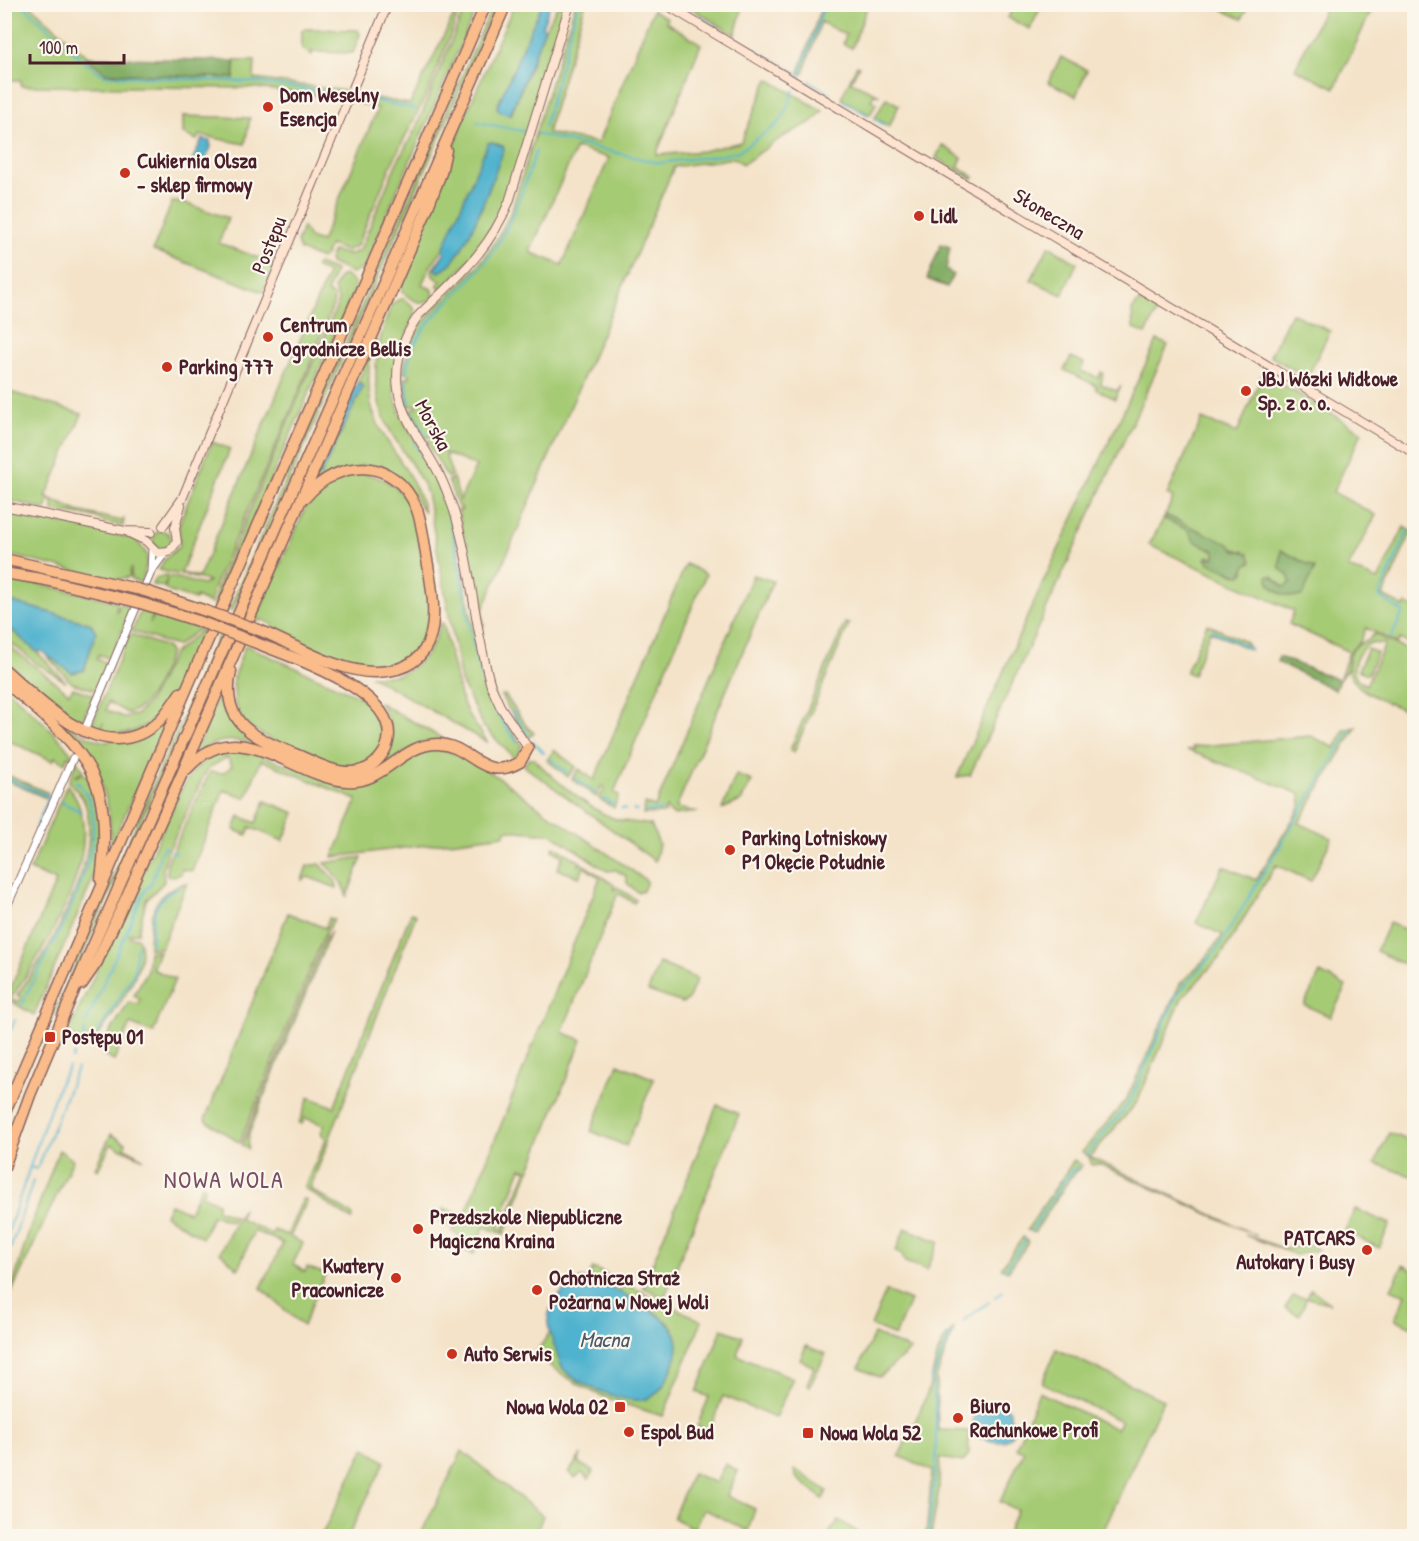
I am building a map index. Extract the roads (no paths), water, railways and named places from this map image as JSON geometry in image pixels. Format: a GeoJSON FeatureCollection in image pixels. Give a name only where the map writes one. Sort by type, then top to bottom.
{"type":"FeatureCollection","features":[{"type":"Feature","properties":{"kind":"highway"},"geometry":{"type":"LineString","coordinates":[[4,1114],[190,681],[486,4]]}},
{"type":"Feature","properties":{"kind":"highway"},"geometry":{"type":"LineString","coordinates":[[4,1167],[62,1019],[506,4]]}},
{"type":"Feature","properties":{"kind":"highway"},"geometry":{"type":"LineString","coordinates":[[70,1001],[97,962],[181,776],[426,212],[441,173],[451,129]]}},
{"type":"Feature","properties":{"kind":"highway"},"geometry":{"type":"LineString","coordinates":[[4,559],[143,591],[203,610],[259,630],[341,666],[375,672],[390,671],[413,661],[425,648],[433,632],[435,608],[419,515],[410,496],[397,481],[372,469],[344,469],[321,481],[298,507]]}},
{"type":"Feature","properties":{"kind":"highway"},"geometry":{"type":"LineString","coordinates":[[4,571],[138,603],[198,621],[254,642],[360,690],[382,711],[388,732],[384,751],[377,761],[363,769],[340,771],[273,745],[250,733],[240,723],[230,704],[228,686],[235,651]]}},
{"type":"Feature","properties":{"kind":"highway"},"geometry":{"type":"LineString","coordinates":[[4,669],[74,728],[109,738],[129,736],[155,723],[190,681]]}},
{"type":"Feature","properties":{"kind":"highway"},"geometry":{"type":"LineString","coordinates":[[4,681],[67,736],[92,772],[98,789],[105,830],[99,892]]}},
{"type":"Feature","properties":{"kind":"highway"},"geometry":{"type":"LineString","coordinates":[[181,776],[201,755],[228,745],[258,748],[332,778],[358,782],[374,777],[408,753],[430,744],[445,744],[482,765],[501,769],[520,762],[528,748]]}},
{"type":"Feature","properties":{"kind":"main road","name":"Postępu"},"geometry":{"type":"LineString","coordinates":[[175,533],[182,499],[388,4]]}},
{"type":"Feature","properties":{"kind":"main road","name":"Morska"},"geometry":{"type":"LineString","coordinates":[[528,748],[500,706],[491,686],[453,510],[438,470],[405,416],[400,400],[397,375],[403,343],[415,321],[474,263],[499,225],[509,201],[570,4]]}},
{"type":"Feature","properties":{"kind":"main road","name":"Słoneczna"},"geometry":{"type":"LineString","coordinates":[[665,4],[1414,453]]}},
{"type":"Feature","properties":{"kind":"main road","name":"Postępu"},"geometry":{"type":"LineString","coordinates":[[163,526],[182,499]]}},
{"type":"Feature","properties":{"kind":"main road"},"geometry":{"type":"LineString","coordinates":[[4,506],[125,531],[151,532],[163,526],[175,533],[175,546],[164,554],[125,531]]}},
{"type":"Feature","properties":{"kind":"main road"},"geometry":{"type":"LineString","coordinates":[[151,532],[151,546]]}},
{"type":"Feature","properties":{"kind":"street"},"geometry":{"type":"LineString","coordinates":[[151,546],[151,572]]}},
{"type":"Feature","properties":{"kind":"street"},"geometry":{"type":"LineString","coordinates":[[86,727],[151,572],[164,554]]}},
{"type":"Feature","properties":{"kind":"street"},"geometry":{"type":"LineString","coordinates":[[4,913],[72,758]]}},
{"type":"Feature","properties":{"kind":"water"},"geometry":{"type":"Polygon","coordinates":[[[542,4],[550,5],[542,27],[545,28],[510,115],[499,111],[497,107],[542,4]]]}},
{"type":"Feature","properties":{"kind":"water"},"geometry":{"type":"Polygon","coordinates":[[[202,139],[210,141],[211,147],[203,165],[192,161],[202,139]]]}},
{"type":"Feature","properties":{"kind":"water"},"geometry":{"type":"Polygon","coordinates":[[[488,143],[503,146],[504,149],[486,198],[459,252],[449,265],[439,272],[435,269],[445,251],[443,249],[488,143]]]}},
{"type":"Feature","properties":{"kind":"water"},"geometry":{"type":"Polygon","coordinates":[[[360,383],[363,387],[320,476],[317,475],[357,384],[360,383]]]}},
{"type":"Feature","properties":{"kind":"water"},"geometry":{"type":"Polygon","coordinates":[[[5,600],[91,624],[96,632],[84,670],[72,673],[41,651],[37,652],[5,624],[5,600]]]}},
{"type":"Feature","properties":{"kind":"water","name":"Macna"},"geometry":{"type":"Polygon","coordinates":[[[582,1279],[621,1292],[663,1319],[672,1329],[678,1343],[675,1360],[666,1381],[653,1396],[633,1400],[611,1395],[577,1380],[562,1367],[549,1331],[548,1317],[558,1297],[582,1279]]]}},
{"type":"Feature","properties":{"kind":"water"},"geometry":{"type":"Polygon","coordinates":[[[998,1404],[1006,1406],[1010,1411],[1012,1435],[1000,1442],[977,1437],[973,1424],[976,1413],[985,1406],[998,1404]]]}},
{"type":"Feature","properties":{"kind":"waterway"},"geometry":{"type":"LineString","coordinates":[[22,4],[86,63],[104,75],[252,82],[343,94]]}},
{"type":"Feature","properties":{"kind":"waterway"},"geometry":{"type":"LineString","coordinates":[[544,127],[578,4]]}},
{"type":"Feature","properties":{"kind":"waterway"},"geometry":{"type":"LineString","coordinates":[[799,76],[825,4]]}},
{"type":"Feature","properties":{"kind":"waterway"},"geometry":{"type":"LineString","coordinates":[[679,5],[690,12]]}},
{"type":"Feature","properties":{"kind":"waterway"},"geometry":{"type":"LineString","coordinates":[[698,16],[725,33]]}},
{"type":"Feature","properties":{"kind":"waterway"},"geometry":{"type":"LineString","coordinates":[[744,43],[802,77]]}},
{"type":"Feature","properties":{"kind":"waterway"},"geometry":{"type":"LineString","coordinates":[[809,81],[829,93]]}},
{"type":"Feature","properties":{"kind":"waterway"},"geometry":{"type":"LineString","coordinates":[[537,134],[659,163],[722,155],[739,151],[774,127],[783,118],[794,90]]}},
{"type":"Feature","properties":{"kind":"waterway"},"geometry":{"type":"LineString","coordinates":[[358,97],[416,109]]}},
{"type":"Feature","properties":{"kind":"waterway"},"geometry":{"type":"LineString","coordinates":[[844,101],[868,115]]}},
{"type":"Feature","properties":{"kind":"waterway"},"geometry":{"type":"LineString","coordinates":[[875,119],[886,126]]}},
{"type":"Feature","properties":{"kind":"waterway"},"geometry":{"type":"LineString","coordinates":[[477,122],[527,132]]}},
{"type":"Feature","properties":{"kind":"waterway"},"geometry":{"type":"LineString","coordinates":[[406,373],[410,354],[418,338],[440,310],[478,271],[498,244],[517,205],[536,151]]}},
{"type":"Feature","properties":{"kind":"waterway"},"geometry":{"type":"LineString","coordinates":[[405,379],[410,404]]}},
{"type":"Feature","properties":{"kind":"waterway"},"geometry":{"type":"LineString","coordinates":[[413,412],[426,435]]}},
{"type":"Feature","properties":{"kind":"waterway"},"geometry":{"type":"LineString","coordinates":[[414,443],[435,478],[444,500],[452,530],[476,657],[486,687],[499,716],[517,742]]}},
{"type":"Feature","properties":{"kind":"waterway"},"geometry":{"type":"LineString","coordinates":[[1391,638],[1403,612],[1379,596],[1408,531]]}},
{"type":"Feature","properties":{"kind":"waterway"},"geometry":{"type":"LineString","coordinates":[[1212,630],[1249,648]]}},
{"type":"Feature","properties":{"kind":"waterway"},"geometry":{"type":"LineString","coordinates":[[512,711],[528,735]]}},
{"type":"Feature","properties":{"kind":"waterway"},"geometry":{"type":"LineString","coordinates":[[1087,1154],[1130,1102],[1177,994],[1217,950],[1350,730]]}},
{"type":"Feature","properties":{"kind":"waterway"},"geometry":{"type":"LineString","coordinates":[[533,741],[544,753]]}},
{"type":"Feature","properties":{"kind":"waterway"},"geometry":{"type":"LineString","coordinates":[[550,759],[568,773]]}},
{"type":"Feature","properties":{"kind":"waterway"},"geometry":{"type":"LineString","coordinates":[[4,777],[49,797],[35,830]]}},
{"type":"Feature","properties":{"kind":"waterway"},"geometry":{"type":"LineString","coordinates":[[575,778],[595,793]]}},
{"type":"Feature","properties":{"kind":"waterway"},"geometry":{"type":"LineString","coordinates":[[52,947],[79,887],[92,841],[93,818],[88,798],[76,781]]}},
{"type":"Feature","properties":{"kind":"waterway"},"geometry":{"type":"LineString","coordinates":[[603,798],[613,804]]}},
{"type":"Feature","properties":{"kind":"waterway"},"geometry":{"type":"LineString","coordinates":[[61,802],[80,811]]}},
{"type":"Feature","properties":{"kind":"waterway"},"geometry":{"type":"LineString","coordinates":[[621,808],[625,809]]}},
{"type":"Feature","properties":{"kind":"waterway"},"geometry":{"type":"LineString","coordinates":[[633,810],[637,811]]}},
{"type":"Feature","properties":{"kind":"waterway"},"geometry":{"type":"LineString","coordinates":[[646,811],[662,810]]}},
{"type":"Feature","properties":{"kind":"waterway"},"geometry":{"type":"LineString","coordinates":[[161,853],[164,847],[167,849]]}},
{"type":"Feature","properties":{"kind":"waterway"},"geometry":{"type":"LineString","coordinates":[[172,851],[176,853]]}},
{"type":"Feature","properties":{"kind":"waterway"},"geometry":{"type":"LineString","coordinates":[[86,1023],[145,890],[151,884],[160,856]]}},
{"type":"Feature","properties":{"kind":"waterway"},"geometry":{"type":"LineString","coordinates":[[152,945],[153,919],[158,904],[179,887]]}},
{"type":"Feature","properties":{"kind":"waterway"},"geometry":{"type":"LineString","coordinates":[[94,1040],[134,973],[137,946]]}},
{"type":"Feature","properties":{"kind":"waterway"},"geometry":{"type":"LineString","coordinates":[[27,993],[49,951]]}},
{"type":"Feature","properties":{"kind":"waterway"},"geometry":{"type":"LineString","coordinates":[[22,1005],[25,998]]}},
{"type":"Feature","properties":{"kind":"waterway"},"geometry":{"type":"LineString","coordinates":[[11,1030],[15,1020]]}},
{"type":"Feature","properties":{"kind":"waterway"},"geometry":{"type":"LineString","coordinates":[[83,1040],[85,1029]]}},
{"type":"Feature","properties":{"kind":"waterway"},"geometry":{"type":"LineString","coordinates":[[4,1047],[7,1037]]}},
{"type":"Feature","properties":{"kind":"waterway"},"geometry":{"type":"LineString","coordinates":[[72,1059],[74,1054]]}},
{"type":"Feature","properties":{"kind":"waterway"},"geometry":{"type":"LineString","coordinates":[[4,1244],[45,1122],[60,1082],[69,1067]]}},
{"type":"Feature","properties":{"kind":"waterway"},"geometry":{"type":"LineString","coordinates":[[30,1167],[37,1169],[77,1068]]}},
{"type":"Feature","properties":{"kind":"waterway"},"geometry":{"type":"LineString","coordinates":[[1032,1230],[1065,1179],[1077,1167]]}},
{"type":"Feature","properties":{"kind":"waterway"},"geometry":{"type":"LineString","coordinates":[[10,1250],[33,1181]]}},
{"type":"Feature","properties":{"kind":"waterway"},"geometry":{"type":"LineString","coordinates":[[1005,1270],[1025,1241]]}},
{"type":"Feature","properties":{"kind":"waterway"},"geometry":{"type":"LineString","coordinates":[[4,1270],[9,1256]]}},
{"type":"Feature","properties":{"kind":"waterway"},"geometry":{"type":"LineString","coordinates":[[995,1297],[1003,1291]]}},
{"type":"Feature","properties":{"kind":"waterway"},"geometry":{"type":"LineString","coordinates":[[963,1321],[989,1302]]}},
{"type":"Feature","properties":{"kind":"waterway"},"geometry":{"type":"LineString","coordinates":[[928,1536],[936,1468],[936,1410],[932,1379],[951,1331]]}},
{"type":"Feature","properties":{"kind":"tunnel"},"geometry":{"type":"LineString","coordinates":[[76,750],[86,727]]}},
{"type":"Feature","properties":{"kind":"place","name":"Dom Weselny Esencja"},"geometry":{"type":"Point","coordinates":[268,107]}},
{"type":"Feature","properties":{"kind":"place","name":"Cukiernia Olsza - sklep firmowy"},"geometry":{"type":"Point","coordinates":[125,173]}},
{"type":"Feature","properties":{"kind":"place","name":"Lidl"},"geometry":{"type":"Point","coordinates":[919,216]}},
{"type":"Feature","properties":{"kind":"place","name":"Centrum Ogrodnicze Bellis"},"geometry":{"type":"Point","coordinates":[268,337]}},
{"type":"Feature","properties":{"kind":"place","name":"Parking 777"},"geometry":{"type":"Point","coordinates":[167,367]}},
{"type":"Feature","properties":{"kind":"place","name":"JBJ Wózki Widłowe Sp. z o. o."},"geometry":{"type":"Point","coordinates":[1246,391]}},
{"type":"Feature","properties":{"kind":"place","name":"Parking Lotniskowy P1 Okęcie Południe"},"geometry":{"type":"Point","coordinates":[730,850]}},
{"type":"Feature","properties":{"kind":"place","name":"Postępu 01"},"geometry":{"type":"Point","coordinates":[50,1037]}},
{"type":"Feature","properties":{"kind":"place","name":"Przedszkole Niepubliczne Magiczna Kraina"},"geometry":{"type":"Point","coordinates":[418,1229]}},
{"type":"Feature","properties":{"kind":"place","name":"PATCARS Autokary i Busy"},"geometry":{"type":"Point","coordinates":[1367,1250]}},
{"type":"Feature","properties":{"kind":"place","name":"Kwatery Pracownicze"},"geometry":{"type":"Point","coordinates":[396,1278]}},
{"type":"Feature","properties":{"kind":"place","name":"Ochotnicza Straż Pożarna w Nowej Woli"},"geometry":{"type":"Point","coordinates":[537,1290]}},
{"type":"Feature","properties":{"kind":"place","name":"Auto Serwis"},"geometry":{"type":"Point","coordinates":[452,1354]}},
{"type":"Feature","properties":{"kind":"place","name":"Nowa Wola 02"},"geometry":{"type":"Point","coordinates":[620,1407]}},
{"type":"Feature","properties":{"kind":"place","name":"Biuro Rachunkowe Profi"},"geometry":{"type":"Point","coordinates":[958,1418]}},
{"type":"Feature","properties":{"kind":"place","name":"Espol Bud"},"geometry":{"type":"Point","coordinates":[629,1432]}},
{"type":"Feature","properties":{"kind":"place","name":"Nowa Wola 52"},"geometry":{"type":"Point","coordinates":[808,1433]}},
{"type":"Feature","properties":{"kind":"district","name":"NOWA WOLA"},"geometry":{"type":"Point","coordinates":[224,1180]}}]}
